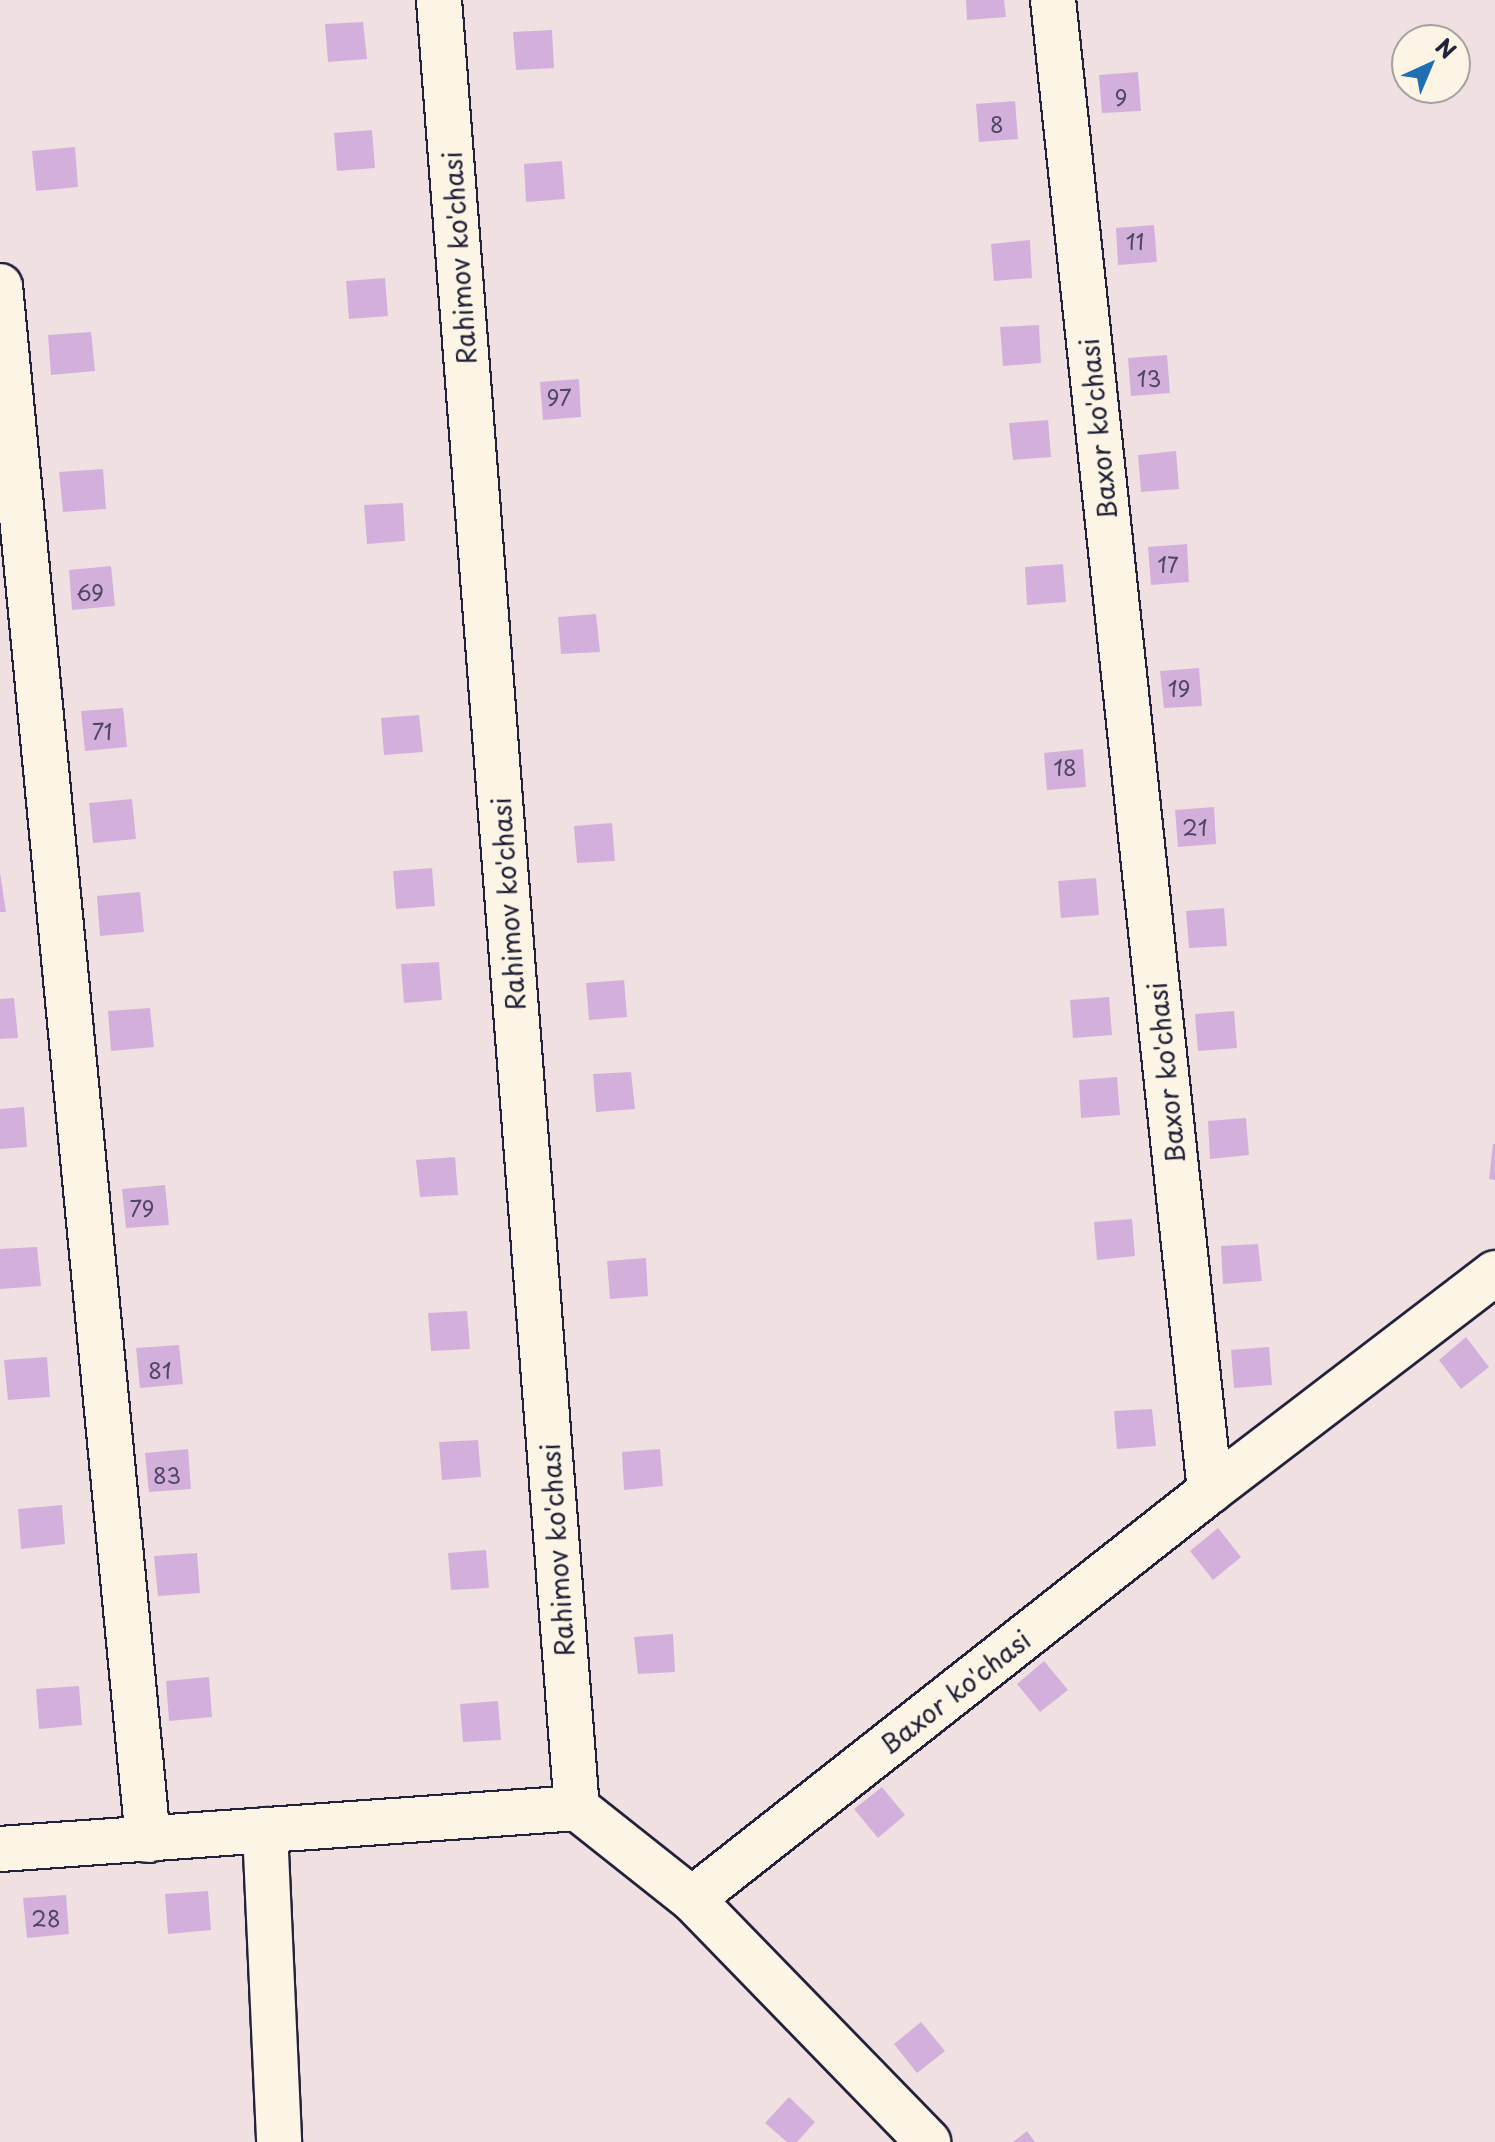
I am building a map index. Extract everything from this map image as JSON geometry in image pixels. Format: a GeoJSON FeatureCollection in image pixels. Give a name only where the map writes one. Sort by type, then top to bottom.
{"type":"FeatureCollection","features":[{"type":"Feature","properties":{"kind":"street","name":"Rahimov ko'chasi"},"geometry":{"type":"LineString","coordinates":[[439,0],[577,1808]]}},
{"type":"Feature","properties":{"kind":"street","name":"Baxor ko'chasi"},"geometry":{"type":"LineString","coordinates":[[692,1899],[1210,1491],[1053,0]]}},
{"type":"Feature","properties":{"kind":"street"},"geometry":{"type":"LineString","coordinates":[[0,286],[7,420],[148,1840]]}},
{"type":"Feature","properties":{"kind":"street"},"geometry":{"type":"LineString","coordinates":[[1210,1491],[1495,1273]]}},
{"type":"Feature","properties":{"kind":"street"},"geometry":{"type":"LineString","coordinates":[[0,1849],[577,1808],[692,1899],[928,2142]]}},
{"type":"Feature","properties":{"kind":"street"},"geometry":{"type":"LineString","coordinates":[[265,1830],[279,2142]]}},
{"type":"Feature","properties":{"kind":"building"},"geometry":{"type":"Polygon","coordinates":[[[966,0],[1004,0],[1006,17],[967,20],[966,0]]]}},
{"type":"Feature","properties":{"kind":"building"},"geometry":{"type":"Polygon","coordinates":[[[363,22],[367,59],[328,62],[325,24],[363,22]]]}},
{"type":"Feature","properties":{"kind":"building"},"geometry":{"type":"Polygon","coordinates":[[[552,30],[554,68],[516,70],[513,32],[552,30]]]}},
{"type":"Feature","properties":{"kind":"building"},"geometry":{"type":"Polygon","coordinates":[[[1138,72],[1141,111],[1102,113],[1099,75],[1138,72]]]}},
{"type":"Feature","properties":{"kind":"building"},"geometry":{"type":"Polygon","coordinates":[[[1015,101],[1018,139],[979,142],[976,104],[1015,101]]]}},
{"type":"Feature","properties":{"kind":"building"},"geometry":{"type":"Polygon","coordinates":[[[372,130],[375,168],[337,171],[334,133],[372,130]]]}},
{"type":"Feature","properties":{"kind":"building"},"geometry":{"type":"Polygon","coordinates":[[[75,147],[78,187],[36,191],[32,151],[75,147]]]}},
{"type":"Feature","properties":{"kind":"building"},"geometry":{"type":"Polygon","coordinates":[[[562,161],[565,199],[526,202],[524,164],[562,161]]]}},
{"type":"Feature","properties":{"kind":"building"},"geometry":{"type":"Polygon","coordinates":[[[1154,225],[1157,262],[1118,265],[1116,228],[1154,225]]]}},
{"type":"Feature","properties":{"kind":"building"},"geometry":{"type":"Polygon","coordinates":[[[1030,240],[1032,278],[994,281],[991,244],[1030,240]]]}},
{"type":"Feature","properties":{"kind":"building"},"geometry":{"type":"Polygon","coordinates":[[[385,278],[388,316],[349,319],[346,281],[385,278]]]}},
{"type":"Feature","properties":{"kind":"building"},"geometry":{"type":"Polygon","coordinates":[[[1039,325],[1041,363],[1003,366],[1000,327],[1039,325]]]}},
{"type":"Feature","properties":{"kind":"building"},"geometry":{"type":"Polygon","coordinates":[[[91,332],[95,371],[51,375],[48,335],[91,332]]]}},
{"type":"Feature","properties":{"kind":"building"},"geometry":{"type":"Polygon","coordinates":[[[1167,355],[1170,393],[1131,396],[1128,358],[1167,355]]]}},
{"type":"Feature","properties":{"kind":"building"},"geometry":{"type":"Polygon","coordinates":[[[579,379],[581,417],[543,420],[540,382],[579,379]]]}},
{"type":"Feature","properties":{"kind":"building"},"geometry":{"type":"Polygon","coordinates":[[[1048,420],[1051,457],[1013,460],[1009,423],[1048,420]]]}},
{"type":"Feature","properties":{"kind":"building"},"geometry":{"type":"Polygon","coordinates":[[[1176,451],[1179,489],[1141,492],[1138,455],[1176,451]]]}},
{"type":"Feature","properties":{"kind":"building"},"geometry":{"type":"Polygon","coordinates":[[[103,469],[106,509],[63,512],[59,472],[103,469]]]}},
{"type":"Feature","properties":{"kind":"building"},"geometry":{"type":"Polygon","coordinates":[[[403,503],[405,541],[367,544],[364,505],[403,503]]]}},
{"type":"Feature","properties":{"kind":"building"},"geometry":{"type":"Polygon","coordinates":[[[1187,544],[1189,582],[1151,585],[1148,547],[1187,544]]]}},
{"type":"Feature","properties":{"kind":"building"},"geometry":{"type":"Polygon","coordinates":[[[1063,564],[1066,602],[1027,605],[1025,567],[1063,564]]]}},
{"type":"Feature","properties":{"kind":"building"},"geometry":{"type":"Polygon","coordinates":[[[111,566],[115,606],[72,610],[69,570],[111,566]]]}},
{"type":"Feature","properties":{"kind":"building"},"geometry":{"type":"Polygon","coordinates":[[[596,614],[600,652],[561,654],[558,617],[596,614]]]}},
{"type":"Feature","properties":{"kind":"building"},"geometry":{"type":"Polygon","coordinates":[[[1199,668],[1202,706],[1164,708],[1160,671],[1199,668]]]}},
{"type":"Feature","properties":{"kind":"building"},"geometry":{"type":"Polygon","coordinates":[[[123,708],[127,747],[85,751],[81,711],[123,708]]]}},
{"type":"Feature","properties":{"kind":"building"},"geometry":{"type":"Polygon","coordinates":[[[419,715],[423,752],[384,755],[381,718],[419,715]]]}},
{"type":"Feature","properties":{"kind":"building"},"geometry":{"type":"Polygon","coordinates":[[[1083,749],[1086,787],[1047,790],[1044,753],[1083,749]]]}},
{"type":"Feature","properties":{"kind":"building"},"geometry":{"type":"Polygon","coordinates":[[[132,799],[136,839],[93,843],[89,803],[132,799]]]}},
{"type":"Feature","properties":{"kind":"building"},"geometry":{"type":"Polygon","coordinates":[[[1214,807],[1216,844],[1178,847],[1175,810],[1214,807]]]}},
{"type":"Feature","properties":{"kind":"building"},"geometry":{"type":"Polygon","coordinates":[[[612,823],[615,861],[577,863],[574,826],[612,823]]]}},
{"type":"Feature","properties":{"kind":"building"},"geometry":{"type":"Polygon","coordinates":[[[432,868],[435,906],[396,909],[393,871],[432,868]]]}},
{"type":"Feature","properties":{"kind":"building"},"geometry":{"type":"Polygon","coordinates":[[[0,872],[6,912],[0,912],[0,872]]]}},
{"type":"Feature","properties":{"kind":"building"},"geometry":{"type":"Polygon","coordinates":[[[1096,878],[1099,915],[1061,918],[1058,881],[1096,878]]]}},
{"type":"Feature","properties":{"kind":"building"},"geometry":{"type":"Polygon","coordinates":[[[140,892],[144,932],[100,936],[97,896],[140,892]]]}},
{"type":"Feature","properties":{"kind":"building"},"geometry":{"type":"Polygon","coordinates":[[[1224,908],[1227,946],[1189,948],[1186,911],[1224,908]]]}},
{"type":"Feature","properties":{"kind":"building"},"geometry":{"type":"Polygon","coordinates":[[[439,962],[442,1000],[404,1003],[401,964],[439,962]]]}},
{"type":"Feature","properties":{"kind":"building"},"geometry":{"type":"Polygon","coordinates":[[[624,980],[627,1017],[589,1020],[586,983],[624,980]]]}},
{"type":"Feature","properties":{"kind":"building"},"geometry":{"type":"Polygon","coordinates":[[[1109,997],[1112,1035],[1073,1038],[1070,1000],[1109,997]]]}},
{"type":"Feature","properties":{"kind":"building"},"geometry":{"type":"Polygon","coordinates":[[[14,998],[18,1038],[0,1039],[0,999],[14,998]]]}},
{"type":"Feature","properties":{"kind":"building"},"geometry":{"type":"Polygon","coordinates":[[[150,1008],[154,1047],[111,1051],[108,1011],[150,1008]]]}},
{"type":"Feature","properties":{"kind":"building"},"geometry":{"type":"Polygon","coordinates":[[[1234,1011],[1237,1048],[1198,1051],[1195,1014],[1234,1011]]]}},
{"type":"Feature","properties":{"kind":"building"},"geometry":{"type":"Polygon","coordinates":[[[631,1072],[635,1109],[596,1112],[593,1074],[631,1072]]]}},
{"type":"Feature","properties":{"kind":"building"},"geometry":{"type":"Polygon","coordinates":[[[1117,1077],[1120,1115],[1081,1118],[1079,1080],[1117,1077]]]}},
{"type":"Feature","properties":{"kind":"building"},"geometry":{"type":"Polygon","coordinates":[[[24,1107],[27,1147],[0,1149],[0,1109],[24,1107]]]}},
{"type":"Feature","properties":{"kind":"building"},"geometry":{"type":"Polygon","coordinates":[[[1246,1118],[1249,1155],[1210,1159],[1208,1121],[1246,1118]]]}},
{"type":"Feature","properties":{"kind":"building"},"geometry":{"type":"Polygon","coordinates":[[[1495,1144],[1495,1180],[1489,1179],[1495,1144]]]}},
{"type":"Feature","properties":{"kind":"building"},"geometry":{"type":"Polygon","coordinates":[[[455,1157],[458,1195],[420,1197],[416,1160],[455,1157]]]}},
{"type":"Feature","properties":{"kind":"building"},"geometry":{"type":"Polygon","coordinates":[[[165,1185],[169,1225],[126,1228],[122,1189],[165,1185]]]}},
{"type":"Feature","properties":{"kind":"building"},"geometry":{"type":"Polygon","coordinates":[[[1132,1219],[1135,1256],[1097,1260],[1094,1222],[1132,1219]]]}},
{"type":"Feature","properties":{"kind":"building"},"geometry":{"type":"Polygon","coordinates":[[[1258,1244],[1262,1281],[1223,1284],[1221,1246],[1258,1244]]]}},
{"type":"Feature","properties":{"kind":"building"},"geometry":{"type":"Polygon","coordinates":[[[37,1247],[41,1286],[0,1289],[0,1249],[37,1247]]]}},
{"type":"Feature","properties":{"kind":"building"},"geometry":{"type":"Polygon","coordinates":[[[646,1258],[648,1296],[610,1299],[607,1261],[646,1258]]]}},
{"type":"Feature","properties":{"kind":"building"},"geometry":{"type":"Polygon","coordinates":[[[467,1311],[470,1349],[431,1351],[428,1313],[467,1311]]]}},
{"type":"Feature","properties":{"kind":"building"},"geometry":{"type":"Polygon","coordinates":[[[1466,1337],[1489,1367],[1461,1389],[1439,1360],[1466,1337]]]}},
{"type":"Feature","properties":{"kind":"building"},"geometry":{"type":"Polygon","coordinates":[[[179,1345],[183,1384],[140,1388],[136,1348],[179,1345]]]}},
{"type":"Feature","properties":{"kind":"building"},"geometry":{"type":"Polygon","coordinates":[[[1269,1347],[1272,1385],[1234,1388],[1231,1350],[1269,1347]]]}},
{"type":"Feature","properties":{"kind":"building"},"geometry":{"type":"Polygon","coordinates":[[[47,1357],[50,1397],[8,1400],[4,1360],[47,1357]]]}},
{"type":"Feature","properties":{"kind":"building"},"geometry":{"type":"Polygon","coordinates":[[[1152,1409],[1156,1446],[1117,1449],[1114,1411],[1152,1409]]]}},
{"type":"Feature","properties":{"kind":"building"},"geometry":{"type":"Polygon","coordinates":[[[478,1440],[481,1477],[442,1480],[439,1442],[478,1440]]]}},
{"type":"Feature","properties":{"kind":"building"},"geometry":{"type":"Polygon","coordinates":[[[188,1449],[191,1489],[149,1492],[145,1453],[188,1449]]]}},
{"type":"Feature","properties":{"kind":"building"},"geometry":{"type":"Polygon","coordinates":[[[660,1449],[663,1486],[624,1490],[622,1452],[660,1449]]]}},
{"type":"Feature","properties":{"kind":"building"},"geometry":{"type":"Polygon","coordinates":[[[62,1505],[65,1544],[21,1549],[18,1509],[62,1505]]]}},
{"type":"Feature","properties":{"kind":"building"},"geometry":{"type":"Polygon","coordinates":[[[1218,1528],[1241,1557],[1213,1580],[1190,1551],[1218,1528]]]}},
{"type":"Feature","properties":{"kind":"building"},"geometry":{"type":"Polygon","coordinates":[[[486,1550],[489,1588],[451,1590],[448,1553],[486,1550]]]}},
{"type":"Feature","properties":{"kind":"building"},"geometry":{"type":"Polygon","coordinates":[[[197,1553],[200,1593],[158,1596],[154,1556],[197,1553]]]}},
{"type":"Feature","properties":{"kind":"building"},"geometry":{"type":"Polygon","coordinates":[[[673,1634],[675,1672],[638,1674],[634,1637],[673,1634]]]}},
{"type":"Feature","properties":{"kind":"building"},"geometry":{"type":"Polygon","coordinates":[[[1044,1661],[1068,1690],[1040,1712],[1017,1684],[1044,1661]]]}},
{"type":"Feature","properties":{"kind":"building"},"geometry":{"type":"Polygon","coordinates":[[[209,1677],[212,1717],[169,1721],[166,1681],[209,1677]]]}},
{"type":"Feature","properties":{"kind":"building"},"geometry":{"type":"Polygon","coordinates":[[[79,1686],[82,1725],[39,1729],[36,1689],[79,1686]]]}},
{"type":"Feature","properties":{"kind":"building"},"geometry":{"type":"Polygon","coordinates":[[[498,1701],[501,1740],[463,1742],[460,1704],[498,1701]]]}},
{"type":"Feature","properties":{"kind":"building"},"geometry":{"type":"Polygon","coordinates":[[[882,1787],[905,1815],[878,1838],[854,1809],[882,1787]]]}},
{"type":"Feature","properties":{"kind":"building"},"geometry":{"type":"Polygon","coordinates":[[[208,1891],[211,1930],[168,1934],[165,1894],[208,1891]]]}},
{"type":"Feature","properties":{"kind":"building"},"geometry":{"type":"Polygon","coordinates":[[[66,1895],[69,1934],[27,1938],[23,1898],[66,1895]]]}},
{"type":"Feature","properties":{"kind":"building"},"geometry":{"type":"Polygon","coordinates":[[[921,2022],[945,2051],[917,2073],[894,2044],[921,2022]]]}},
{"type":"Feature","properties":{"kind":"building"},"geometry":{"type":"Polygon","coordinates":[[[789,2097],[815,2122],[797,2142],[787,2142],[765,2123],[789,2097]]]}},
{"type":"Feature","properties":{"kind":"building"},"geometry":{"type":"Polygon","coordinates":[[[1027,2131],[1035,2142],[1013,2142],[1027,2131]]]}}]}
